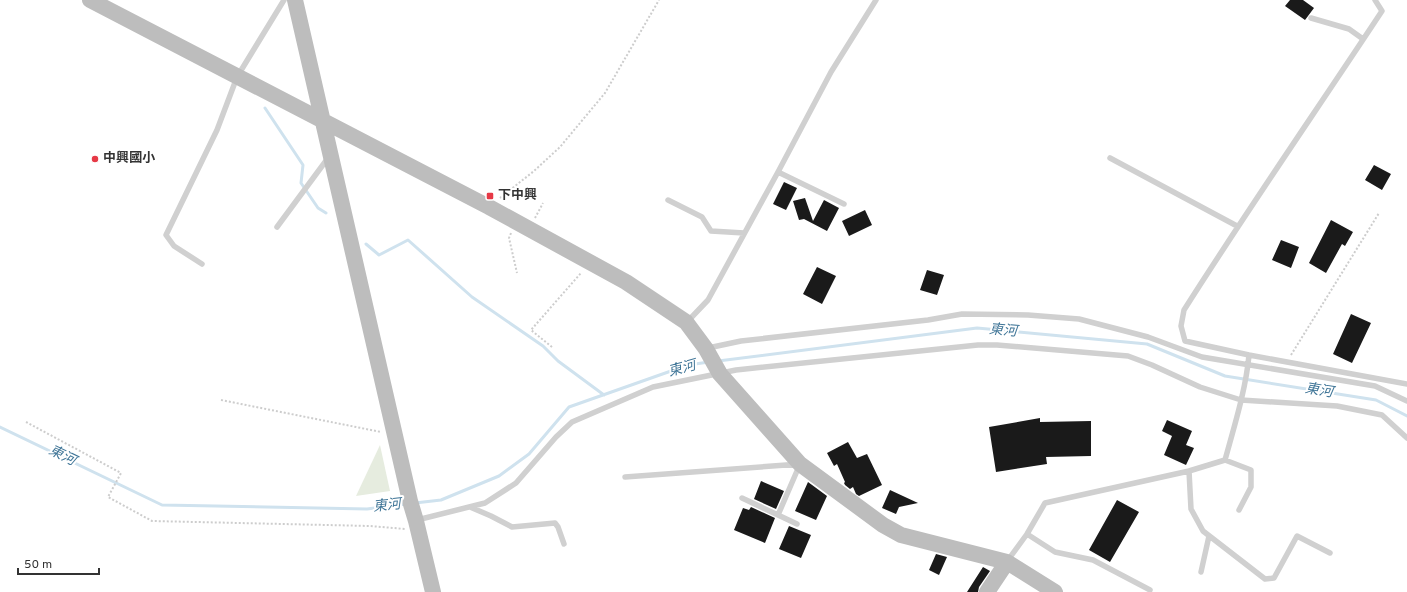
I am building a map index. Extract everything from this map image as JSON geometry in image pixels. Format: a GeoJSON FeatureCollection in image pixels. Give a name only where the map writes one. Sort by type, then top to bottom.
{"type":"FeatureCollection","features":[{"type":"Feature","properties":{"kind":"street"},"geometry":{"type":"LineString","coordinates":[[90,0],[489,207],[626,282],[686,322],[706,349],[720,374],[800,464],[883,525],[901,535],[1006,562],[1055,592]]}},
{"type":"Feature","properties":{"kind":"street"},"geometry":{"type":"LineString","coordinates":[[295,0],[410,501],[418,525],[433,592]]}},
{"type":"Feature","properties":{"kind":"street"},"geometry":{"type":"LineString","coordinates":[[987,592],[1006,562]]}},
{"type":"Feature","properties":{"kind":"lane"},"geometry":{"type":"LineString","coordinates":[[202,264],[174,246],[166,235],[217,130],[237,77],[284,0]]}},
{"type":"Feature","properties":{"kind":"lane"},"geometry":{"type":"LineString","coordinates":[[686,322],[708,300],[831,72],[876,0]]}},
{"type":"Feature","properties":{"kind":"lane"},"geometry":{"type":"LineString","coordinates":[[1375,0],[1382,11],[1304,129],[1237,226],[1184,310],[1181,326],[1185,341],[1249,355],[1407,384]]}},
{"type":"Feature","properties":{"kind":"lane"},"geometry":{"type":"LineString","coordinates":[[1311,18],[1349,29],[1363,39]]}},
{"type":"Feature","properties":{"kind":"lane"},"geometry":{"type":"LineString","coordinates":[[277,227],[331,154]]}},
{"type":"Feature","properties":{"kind":"lane"},"geometry":{"type":"LineString","coordinates":[[1110,158],[1237,226]]}},
{"type":"Feature","properties":{"kind":"lane"},"geometry":{"type":"LineString","coordinates":[[778,172],[844,204]]}},
{"type":"Feature","properties":{"kind":"lane"},"geometry":{"type":"LineString","coordinates":[[668,200],[702,217],[711,230],[744,233]]}},
{"type":"Feature","properties":{"kind":"lane"},"geometry":{"type":"LineString","coordinates":[[706,349],[741,341],[928,320],[962,314],[1028,315],[1079,319],[1148,337],[1202,357],[1375,386],[1407,401]]}},
{"type":"Feature","properties":{"kind":"lane"},"geometry":{"type":"LineString","coordinates":[[418,525],[470,506],[485,503],[516,483],[556,437],[572,422],[653,387],[736,370],[978,345],[998,345],[1128,356],[1152,365],[1200,387],[1241,396],[1338,406],[1382,415],[1407,438]]}},
{"type":"Feature","properties":{"kind":"lane"},"geometry":{"type":"LineString","coordinates":[[1225,460],[1241,396],[1249,355]]}},
{"type":"Feature","properties":{"kind":"lane"},"geometry":{"type":"LineString","coordinates":[[1006,562],[1027,534],[1045,503],[1189,471],[1225,460],[1251,470],[1251,487],[1239,510]]}},
{"type":"Feature","properties":{"kind":"lane"},"geometry":{"type":"LineString","coordinates":[[625,477],[800,464],[778,515]]}},
{"type":"Feature","properties":{"kind":"lane"},"geometry":{"type":"LineString","coordinates":[[1189,471],[1191,509],[1203,531],[1265,579],[1274,578],[1297,536],[1330,553]]}},
{"type":"Feature","properties":{"kind":"lane"},"geometry":{"type":"LineString","coordinates":[[742,498],[797,524]]}},
{"type":"Feature","properties":{"kind":"lane"},"geometry":{"type":"LineString","coordinates":[[470,506],[512,527],[555,523],[564,544]]}},
{"type":"Feature","properties":{"kind":"lane"},"geometry":{"type":"LineString","coordinates":[[1027,534],[1055,552],[1093,560],[1150,590]]}},
{"type":"Feature","properties":{"kind":"lane"},"geometry":{"type":"LineString","coordinates":[[1201,572],[1209,536]]}},
{"type":"Feature","properties":{"kind":"path"},"geometry":{"type":"LineString","coordinates":[[489,207],[534,171],[560,147],[605,94],[659,0]]}},
{"type":"Feature","properties":{"kind":"path"},"geometry":{"type":"LineString","coordinates":[[517,273],[509,238],[523,226],[543,203]]}},
{"type":"Feature","properties":{"kind":"path"},"geometry":{"type":"LineString","coordinates":[[1286,361],[1379,213]]}},
{"type":"Feature","properties":{"kind":"path"},"geometry":{"type":"LineString","coordinates":[[552,347],[531,330],[590,262]]}},
{"type":"Feature","properties":{"kind":"path"},"geometry":{"type":"LineString","coordinates":[[221,400],[395,434]]}},
{"type":"Feature","properties":{"kind":"path"},"geometry":{"type":"LineString","coordinates":[[26,422],[121,473],[108,497],[152,521],[370,526],[418,525]]}},
{"type":"Feature","properties":{"kind":"shaded area"},"geometry":{"type":"Polygon","coordinates":[[[380,445],[390,491],[356,496],[380,445]]]}},
{"type":"Feature","properties":{"kind":"building"},"geometry":{"type":"Polygon","coordinates":[[[1290,0],[1303,0],[1314,8],[1305,20],[1285,6],[1290,0]]]}},
{"type":"Feature","properties":{"kind":"building"},"geometry":{"type":"Polygon","coordinates":[[[1374,165],[1391,174],[1382,190],[1365,180],[1374,165]]]}},
{"type":"Feature","properties":{"kind":"building"},"geometry":{"type":"Polygon","coordinates":[[[784,182],[797,188],[786,210],[773,204],[784,182]]]}},
{"type":"Feature","properties":{"kind":"building"},"geometry":{"type":"Polygon","coordinates":[[[805,198],[813,221],[824,200],[839,208],[827,231],[804,219],[799,220],[793,201],[805,198]]]}},
{"type":"Feature","properties":{"kind":"building"},"geometry":{"type":"Polygon","coordinates":[[[865,210],[872,225],[849,236],[842,221],[865,210]]]}},
{"type":"Feature","properties":{"kind":"building"},"geometry":{"type":"Polygon","coordinates":[[[1331,220],[1353,232],[1345,246],[1342,244],[1326,273],[1309,263],[1331,220]]]}},
{"type":"Feature","properties":{"kind":"building"},"geometry":{"type":"Polygon","coordinates":[[[1281,240],[1299,247],[1291,268],[1272,260],[1281,240]]]}},
{"type":"Feature","properties":{"kind":"building"},"geometry":{"type":"Polygon","coordinates":[[[817,267],[836,276],[822,304],[803,294],[817,267]]]}},
{"type":"Feature","properties":{"kind":"building"},"geometry":{"type":"Polygon","coordinates":[[[927,270],[944,275],[937,295],[920,290],[927,270]]]}},
{"type":"Feature","properties":{"kind":"building"},"geometry":{"type":"Polygon","coordinates":[[[1351,314],[1371,323],[1352,363],[1333,354],[1351,314]]]}},
{"type":"Feature","properties":{"kind":"building"},"geometry":{"type":"Polygon","coordinates":[[[1040,418],[1040,422],[1091,421],[1091,456],[1046,457],[1047,464],[996,472],[989,427],[1040,418]]]}},
{"type":"Feature","properties":{"kind":"building"},"geometry":{"type":"Polygon","coordinates":[[[1167,420],[1192,431],[1186,445],[1194,448],[1186,465],[1164,455],[1172,436],[1162,431],[1167,420]]]}},
{"type":"Feature","properties":{"kind":"building"},"geometry":{"type":"Polygon","coordinates":[[[848,442],[857,458],[867,454],[882,485],[859,496],[856,494],[853,487],[850,489],[845,485],[837,464],[834,466],[827,453],[848,442]]]}},
{"type":"Feature","properties":{"kind":"building"},"geometry":{"type":"Polygon","coordinates":[[[761,481],[784,491],[776,509],[754,499],[761,481]]]}},
{"type":"Feature","properties":{"kind":"building"},"geometry":{"type":"Polygon","coordinates":[[[808,482],[827,496],[816,520],[795,511],[808,482]]]}},
{"type":"Feature","properties":{"kind":"building"},"geometry":{"type":"Polygon","coordinates":[[[890,490],[918,503],[899,507],[896,514],[882,508],[890,490]]]}},
{"type":"Feature","properties":{"kind":"building"},"geometry":{"type":"Polygon","coordinates":[[[1117,500],[1139,512],[1110,562],[1089,550],[1117,500]]]}},
{"type":"Feature","properties":{"kind":"building"},"geometry":{"type":"Polygon","coordinates":[[[751,507],[775,518],[765,543],[734,530],[743,508],[749,510],[751,507]]]}},
{"type":"Feature","properties":{"kind":"building"},"geometry":{"type":"Polygon","coordinates":[[[789,526],[811,535],[801,558],[779,549],[789,526]]]}},
{"type":"Feature","properties":{"kind":"building"},"geometry":{"type":"Polygon","coordinates":[[[936,554],[947,557],[939,575],[929,570],[936,554]]]}},
{"type":"Feature","properties":{"kind":"building"},"geometry":{"type":"Polygon","coordinates":[[[983,567],[990,571],[979,587],[978,592],[967,592],[983,567]]]}},
{"type":"Feature","properties":{"kind":"waterway"},"geometry":{"type":"LineString","coordinates":[[265,108],[303,165],[301,183],[318,208],[326,213]]}},
{"type":"Feature","properties":{"kind":"waterway"},"geometry":{"type":"LineString","coordinates":[[366,244],[379,255],[408,240],[472,297],[543,346],[558,361],[604,395]]}},
{"type":"Feature","properties":{"kind":"waterway","name":"東河"},"geometry":{"type":"LineString","coordinates":[[718,361],[977,328],[1147,344],[1225,376],[1376,400],[1407,416]]}},
{"type":"Feature","properties":{"kind":"waterway","name":"東河"},"geometry":{"type":"LineString","coordinates":[[415,503],[441,500],[499,476],[529,454],[569,407],[688,365],[709,362]]}},
{"type":"Feature","properties":{"kind":"waterway","name":"東河"},"geometry":{"type":"LineString","coordinates":[[0,427],[162,505],[367,509],[406,504]]}},
{"type":"Feature","properties":{"kind":"place","name":"中興國小"},"geometry":{"type":"Point","coordinates":[95,159]}},
{"type":"Feature","properties":{"kind":"place","name":"下中興"},"geometry":{"type":"Point","coordinates":[490,196]}}]}
